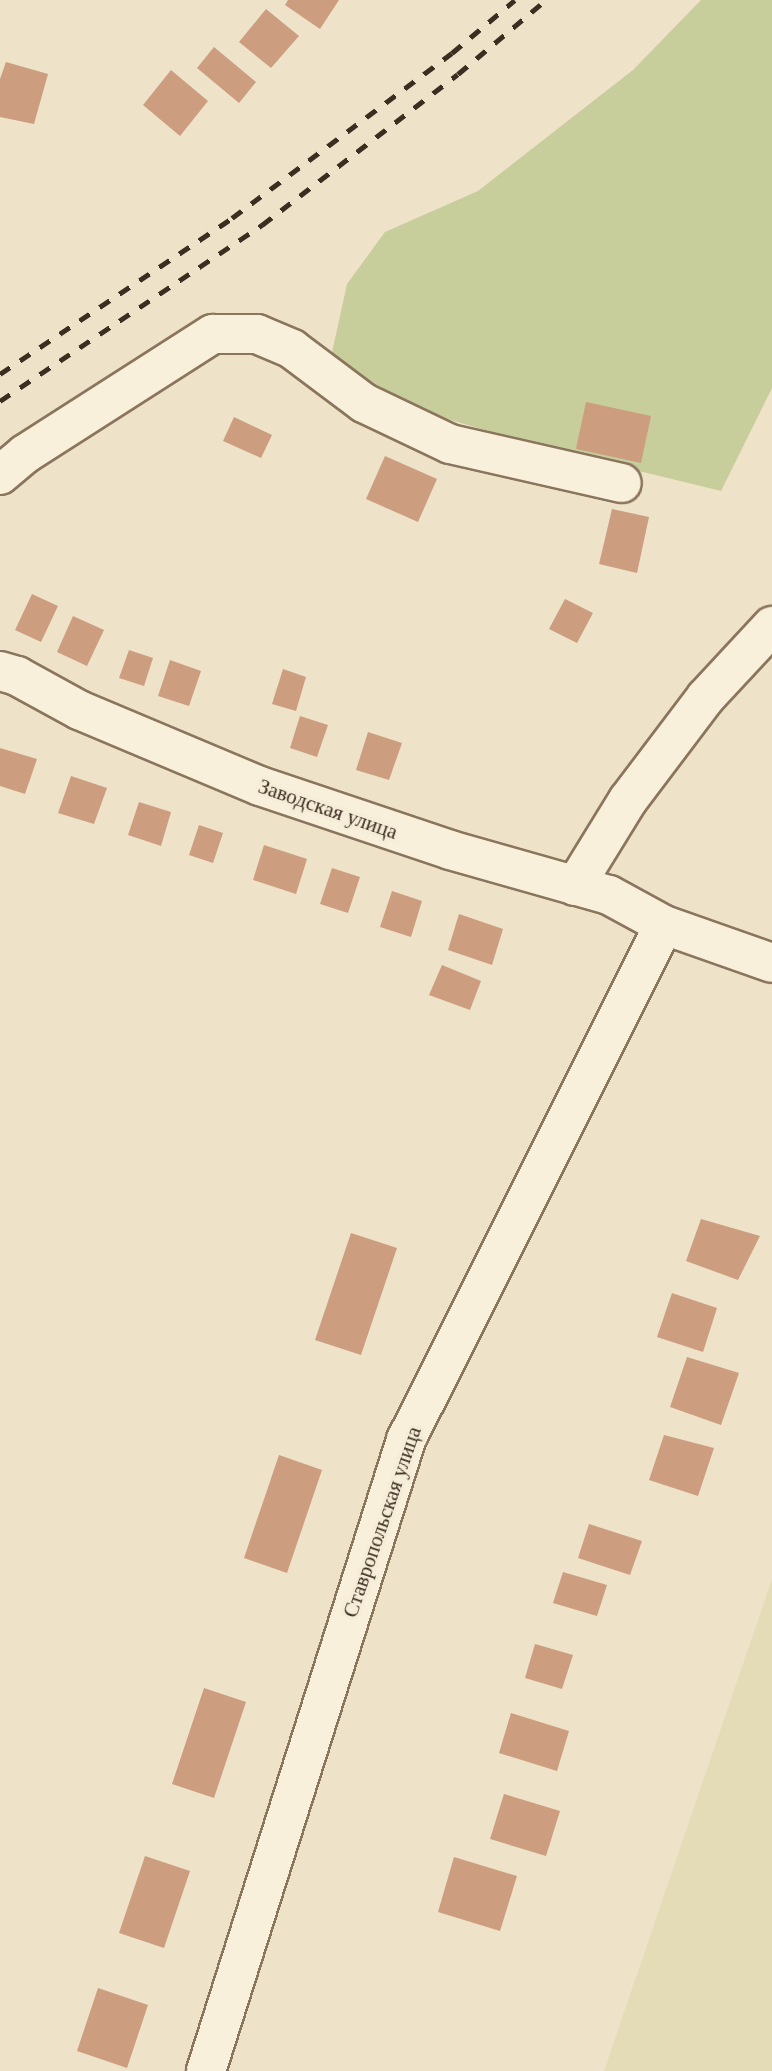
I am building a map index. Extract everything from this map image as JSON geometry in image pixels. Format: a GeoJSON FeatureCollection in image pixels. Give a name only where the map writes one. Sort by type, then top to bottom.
{"type":"FeatureCollection","features":[{"type":"Feature","properties":{"kind":"street"},"geometry":{"type":"LineString","coordinates":[[0,475],[25,454],[213,334],[257,334],[292,349],[364,403],[450,444],[622,483]]}},
{"type":"Feature","properties":{"kind":"street"},"geometry":{"type":"LineString","coordinates":[[575,886],[628,800],[682,728],[706,697],[772,626]]}},
{"type":"Feature","properties":{"kind":"street","name":"Заводская улица"},"geometry":{"type":"LineString","coordinates":[[0,671],[17,676],[79,710],[260,786],[450,850],[609,895],[664,925],[772,963]]}},
{"type":"Feature","properties":{"kind":"street","name":"Ставропольская улица"},"geometry":{"type":"LineString","coordinates":[[206,2071],[406,1440],[664,925]]}},
{"type":"Feature","properties":{"kind":"shaded area"},"geometry":{"type":"Polygon","coordinates":[[[772,1579],[772,2071],[604,2071],[772,1579]]]}},
{"type":"Feature","properties":{"kind":"green space"},"geometry":{"type":"Polygon","coordinates":[[[701,0],[772,0],[772,388],[721,491],[537,446],[418,410],[331,357],[347,284],[385,232],[478,191],[633,70],[701,0]]]}},
{"type":"Feature","properties":{"kind":"building"},"geometry":{"type":"Polygon","coordinates":[[[288,0],[339,0],[320,29],[285,5],[288,0]]]}},
{"type":"Feature","properties":{"kind":"building"},"geometry":{"type":"Polygon","coordinates":[[[266,9],[299,36],[271,68],[239,42],[266,9]]]}},
{"type":"Feature","properties":{"kind":"building"},"geometry":{"type":"Polygon","coordinates":[[[214,47],[256,82],[239,103],[197,68],[214,47]]]}},
{"type":"Feature","properties":{"kind":"building"},"geometry":{"type":"Polygon","coordinates":[[[6,62],[48,74],[34,124],[0,117],[0,79],[6,62]]]}},
{"type":"Feature","properties":{"kind":"building"},"geometry":{"type":"Polygon","coordinates":[[[171,70],[208,101],[180,136],[143,105],[171,70]]]}},
{"type":"Feature","properties":{"kind":"building"},"geometry":{"type":"Polygon","coordinates":[[[586,402],[651,416],[641,463],[576,449],[586,402]]]}},
{"type":"Feature","properties":{"kind":"building"},"geometry":{"type":"Polygon","coordinates":[[[234,417],[272,435],[261,458],[223,441],[234,417]]]}},
{"type":"Feature","properties":{"kind":"building"},"geometry":{"type":"Polygon","coordinates":[[[385,456],[437,479],[418,522],[366,499],[385,456]]]}},
{"type":"Feature","properties":{"kind":"building"},"geometry":{"type":"Polygon","coordinates":[[[612,509],[649,517],[637,573],[599,564],[612,509]]]}},
{"type":"Feature","properties":{"kind":"building"},"geometry":{"type":"Polygon","coordinates":[[[32,594],[58,606],[41,642],[15,630],[32,594]]]}},
{"type":"Feature","properties":{"kind":"building"},"geometry":{"type":"Polygon","coordinates":[[[565,599],[593,613],[577,643],[549,629],[565,599]]]}},
{"type":"Feature","properties":{"kind":"building"},"geometry":{"type":"Polygon","coordinates":[[[73,616],[104,630],[87,666],[57,652],[73,616]]]}},
{"type":"Feature","properties":{"kind":"building"},"geometry":{"type":"Polygon","coordinates":[[[129,650],[153,658],[144,686],[119,678],[129,650]]]}},
{"type":"Feature","properties":{"kind":"building"},"geometry":{"type":"Polygon","coordinates":[[[170,660],[201,671],[189,706],[158,696],[170,660]]]}},
{"type":"Feature","properties":{"kind":"building"},"geometry":{"type":"Polygon","coordinates":[[[283,669],[306,677],[296,711],[272,704],[283,669]]]}},
{"type":"Feature","properties":{"kind":"building"},"geometry":{"type":"Polygon","coordinates":[[[300,716],[328,725],[317,757],[290,748],[300,716]]]}},
{"type":"Feature","properties":{"kind":"building"},"geometry":{"type":"Polygon","coordinates":[[[368,732],[402,743],[389,780],[356,770],[368,732]]]}},
{"type":"Feature","properties":{"kind":"building"},"geometry":{"type":"Polygon","coordinates":[[[0,748],[37,759],[25,794],[0,786],[0,748]]]}},
{"type":"Feature","properties":{"kind":"building"},"geometry":{"type":"Polygon","coordinates":[[[71,776],[107,788],[94,824],[58,813],[71,776]]]}},
{"type":"Feature","properties":{"kind":"building"},"geometry":{"type":"Polygon","coordinates":[[[139,802],[171,812],[161,846],[128,835],[139,802]]]}},
{"type":"Feature","properties":{"kind":"building"},"geometry":{"type":"Polygon","coordinates":[[[199,825],[223,833],[213,863],[189,855],[199,825]]]}},
{"type":"Feature","properties":{"kind":"building"},"geometry":{"type":"Polygon","coordinates":[[[264,845],[307,859],[296,894],[253,880],[264,845]]]}},
{"type":"Feature","properties":{"kind":"building"},"geometry":{"type":"Polygon","coordinates":[[[332,868],[360,877],[348,913],[320,904],[332,868]]]}},
{"type":"Feature","properties":{"kind":"building"},"geometry":{"type":"Polygon","coordinates":[[[392,891],[422,901],[411,937],[380,927],[392,891]]]}},
{"type":"Feature","properties":{"kind":"building"},"geometry":{"type":"Polygon","coordinates":[[[459,914],[503,929],[492,965],[448,950],[459,914]]]}},
{"type":"Feature","properties":{"kind":"building"},"geometry":{"type":"Polygon","coordinates":[[[442,965],[481,981],[470,1010],[429,995],[442,965]]]}},
{"type":"Feature","properties":{"kind":"building"},"geometry":{"type":"Polygon","coordinates":[[[701,1219],[760,1236],[738,1280],[686,1261],[701,1219]]]}},
{"type":"Feature","properties":{"kind":"building"},"geometry":{"type":"Polygon","coordinates":[[[351,1233],[397,1248],[361,1355],[315,1340],[351,1233]]]}},
{"type":"Feature","properties":{"kind":"building"},"geometry":{"type":"Polygon","coordinates":[[[672,1293],[717,1308],[703,1352],[657,1337],[672,1293]]]}},
{"type":"Feature","properties":{"kind":"building"},"geometry":{"type":"Polygon","coordinates":[[[687,1357],[739,1373],[721,1425],[670,1407],[687,1357]]]}},
{"type":"Feature","properties":{"kind":"building"},"geometry":{"type":"Polygon","coordinates":[[[664,1435],[714,1448],[698,1496],[649,1480],[664,1435]]]}},
{"type":"Feature","properties":{"kind":"building"},"geometry":{"type":"Polygon","coordinates":[[[279,1455],[322,1470],[287,1573],[244,1558],[279,1455]]]}},
{"type":"Feature","properties":{"kind":"building"},"geometry":{"type":"Polygon","coordinates":[[[589,1524],[642,1541],[630,1575],[578,1558],[589,1524]]]}},
{"type":"Feature","properties":{"kind":"building"},"geometry":{"type":"Polygon","coordinates":[[[563,1572],[607,1585],[597,1616],[553,1603],[563,1572]]]}},
{"type":"Feature","properties":{"kind":"building"},"geometry":{"type":"Polygon","coordinates":[[[535,1644],[573,1655],[562,1689],[525,1678],[535,1644]]]}},
{"type":"Feature","properties":{"kind":"building"},"geometry":{"type":"Polygon","coordinates":[[[204,1688],[246,1702],[214,1798],[172,1784],[204,1688]]]}},
{"type":"Feature","properties":{"kind":"building"},"geometry":{"type":"Polygon","coordinates":[[[511,1713],[569,1731],[557,1771],[499,1753],[511,1713]]]}},
{"type":"Feature","properties":{"kind":"building"},"geometry":{"type":"Polygon","coordinates":[[[504,1794],[560,1811],[546,1856],[490,1839],[504,1794]]]}},
{"type":"Feature","properties":{"kind":"building"},"geometry":{"type":"Polygon","coordinates":[[[145,1856],[190,1871],[164,1948],[119,1933],[145,1856]]]}},
{"type":"Feature","properties":{"kind":"building"},"geometry":{"type":"Polygon","coordinates":[[[454,1857],[517,1876],[500,1931],[438,1912],[454,1857]]]}},
{"type":"Feature","properties":{"kind":"building"},"geometry":{"type":"Polygon","coordinates":[[[98,1988],[148,2005],[127,2068],[77,2051],[98,1988]]]}},
{"type":"Feature","properties":{"kind":"railway"},"geometry":{"type":"LineString","coordinates":[[0,374],[232,218],[452,53],[515,0]]}},
{"type":"Feature","properties":{"kind":"railway"},"geometry":{"type":"LineString","coordinates":[[0,401],[262,225],[458,74],[546,0]]}}]}
